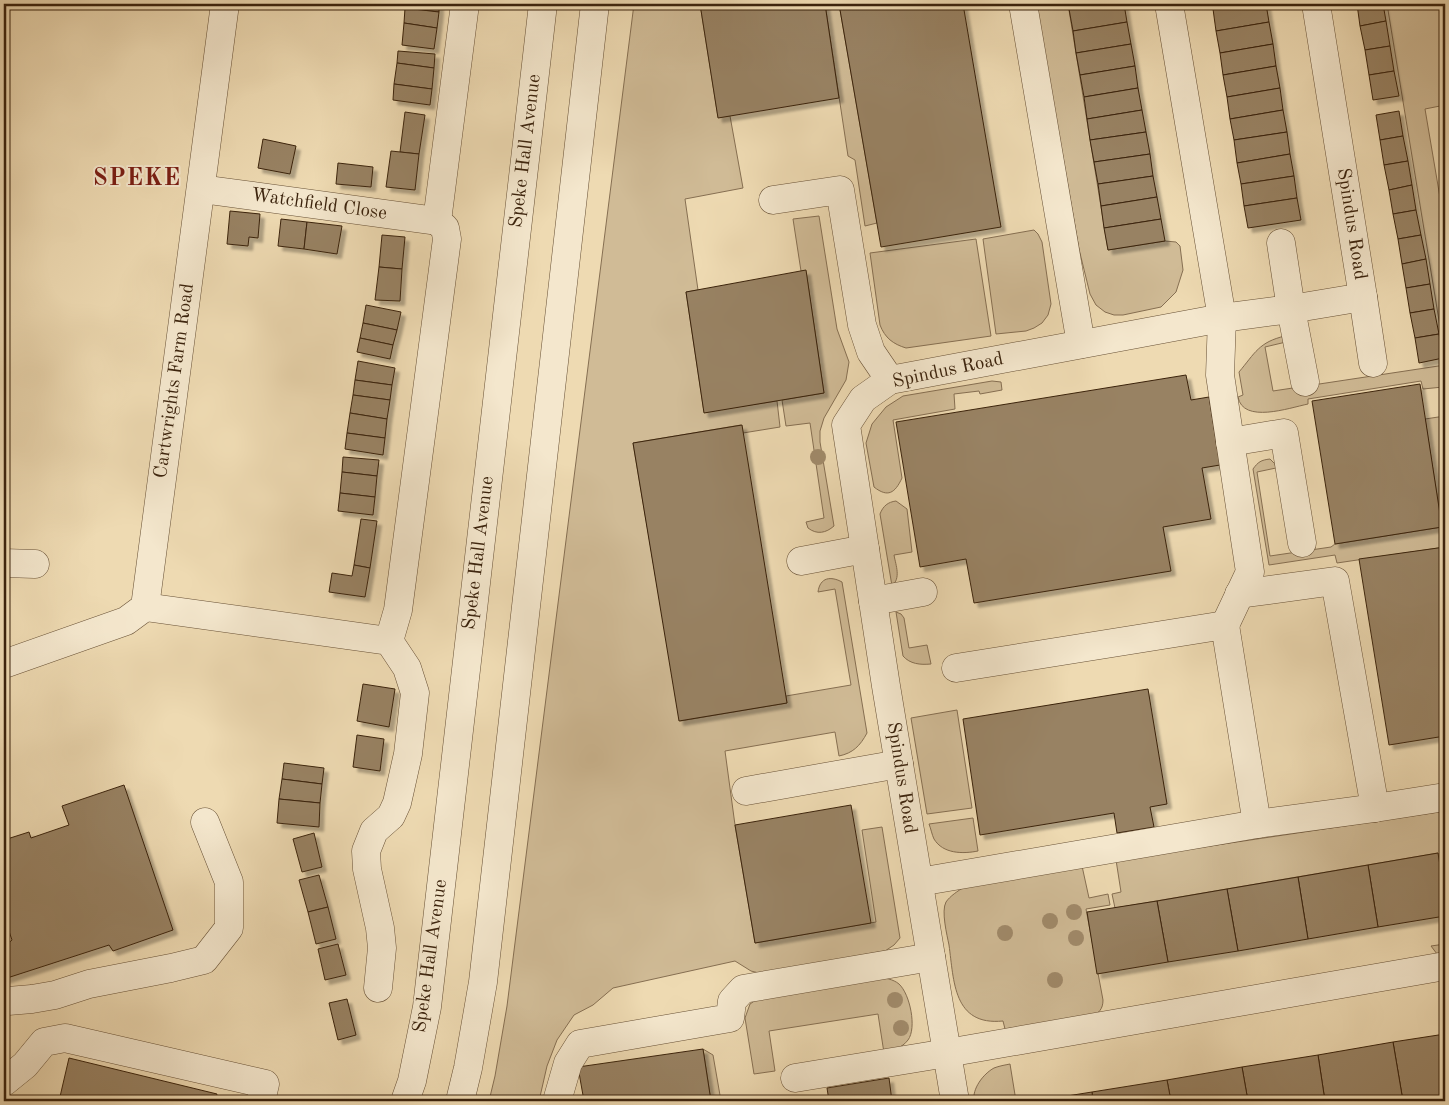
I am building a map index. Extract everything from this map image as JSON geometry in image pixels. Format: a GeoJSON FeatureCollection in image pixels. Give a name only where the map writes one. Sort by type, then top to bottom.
{"type":"FeatureCollection","features":[{"type":"Feature","properties":{"kind":"street","name":"Cartwrights Farm Road"},"geometry":{"type":"LineString","coordinates":[[145,607],[225,4]]}},
{"type":"Feature","properties":{"kind":"street"},"geometry":{"type":"LineString","coordinates":[[389,641],[398,610],[447,240],[445,228],[437,221],[465,4]]}},
{"type":"Feature","properties":{"kind":"street","name":"Speke Hall Avenue"},"geometry":{"type":"LineString","coordinates":[[405,1101],[412,1081],[427,1007],[543,4]]}},
{"type":"Feature","properties":{"kind":"street"},"geometry":{"type":"LineString","coordinates":[[460,1101],[468,1068],[483,982],[595,4]]}},
{"type":"Feature","properties":{"kind":"street"},"geometry":{"type":"LineString","coordinates":[[1023,4],[1081,344]]}},
{"type":"Feature","properties":{"kind":"street"},"geometry":{"type":"LineString","coordinates":[[1169,4],[1222,318],[1220,375],[1250,572],[1225,625],[1257,824]]}},
{"type":"Feature","properties":{"kind":"street","name":"Spindus Road"},"geometry":{"type":"LineString","coordinates":[[955,1101],[899,764],[846,425],[863,399],[890,380],[1222,318],[1363,297],[1316,4]]}},
{"type":"Feature","properties":{"kind":"street","name":"Watchfield Close"},"geometry":{"type":"LineString","coordinates":[[201,189],[437,221]]}},
{"type":"Feature","properties":{"kind":"street"},"geometry":{"type":"LineString","coordinates":[[773,200],[840,190],[862,326],[870,352],[890,380]]}},
{"type":"Feature","properties":{"kind":"street"},"geometry":{"type":"LineString","coordinates":[[1281,243],[1305,382]]}},
{"type":"Feature","properties":{"kind":"street"},"geometry":{"type":"LineString","coordinates":[[1363,297],[1373,363]]}},
{"type":"Feature","properties":{"kind":"street"},"geometry":{"type":"LineString","coordinates":[[1230,442],[1284,433],[1302,543]]}},
{"type":"Feature","properties":{"kind":"street"},"geometry":{"type":"LineString","coordinates":[[801,561],[865,549]]}},
{"type":"Feature","properties":{"kind":"street"},"geometry":{"type":"LineString","coordinates":[[4,563],[35,564]]}},
{"type":"Feature","properties":{"kind":"street"},"geometry":{"type":"LineString","coordinates":[[1239,594],[1335,581],[1375,808]]}},
{"type":"Feature","properties":{"kind":"street"},"geometry":{"type":"LineString","coordinates":[[873,600],[923,592]]}},
{"type":"Feature","properties":{"kind":"street"},"geometry":{"type":"LineString","coordinates":[[4,664],[126,621],[145,607],[389,641],[407,668],[415,693],[408,754],[397,804],[391,816],[374,831],[366,851],[367,869],[380,928],[382,948],[378,988]]}},
{"type":"Feature","properties":{"kind":"street"},"geometry":{"type":"LineString","coordinates":[[956,668],[1225,625]]}},
{"type":"Feature","properties":{"kind":"street"},"geometry":{"type":"LineString","coordinates":[[746,790],[899,764]]}},
{"type":"Feature","properties":{"kind":"street"},"geometry":{"type":"LineString","coordinates":[[919,882],[1257,824],[1445,797]]}},
{"type":"Feature","properties":{"kind":"street"},"geometry":{"type":"LineString","coordinates":[[4,999],[8,1001],[55,995],[89,984],[204,960],[229,928],[228,882],[205,822]]}},
{"type":"Feature","properties":{"kind":"street"},"geometry":{"type":"LineString","coordinates":[[557,1101],[568,1063],[580,1044],[730,1018],[732,1001],[743,989],[931,957]]}},
{"type":"Feature","properties":{"kind":"street"},"geometry":{"type":"LineString","coordinates":[[795,1078],[1445,966]]}},
{"type":"Feature","properties":{"kind":"street"},"geometry":{"type":"LineString","coordinates":[[4,1082],[25,1065],[44,1042],[65,1038],[265,1084],[261,1101]]}},
{"type":"Feature","properties":{"kind":"shaded area"},"geometry":{"type":"Polygon","coordinates":[[[634,4],[700,4],[718,117],[730,116],[743,188],[685,199],[698,290],[686,292],[704,412],[777,401],[780,427],[743,433],[741,425],[633,443],[680,721],[787,703],[786,696],[851,685],[835,589],[818,592],[821,583],[827,579],[842,582],[867,733],[856,748],[839,756],[835,732],[725,751],[735,825],[755,943],[876,922],[862,830],[882,827],[900,938],[885,951],[759,973],[751,971],[735,961],[613,988],[593,1005],[574,1015],[557,1040],[547,1066],[539,1101],[489,1101],[507,1006],[634,4]]]}},
{"type":"Feature","properties":{"kind":"shaded area"},"geometry":{"type":"Polygon","coordinates":[[[825,4],[839,4],[877,223],[865,226],[855,160],[848,156],[825,4]]]}},
{"type":"Feature","properties":{"kind":"shaded area"},"geometry":{"type":"Polygon","coordinates":[[[1036,4],[1068,4],[1108,250],[1165,241],[1176,242],[1180,246],[1183,270],[1176,292],[1161,307],[1123,315],[1114,315],[1105,312],[1096,305],[1090,294],[1079,249],[1036,4]]]}},
{"type":"Feature","properties":{"kind":"shaded area"},"geometry":{"type":"Polygon","coordinates":[[[1387,4],[1445,4],[1445,105],[1425,109],[1445,227],[1445,357],[1387,4]]]}},
{"type":"Feature","properties":{"kind":"shaded area"},"geometry":{"type":"Polygon","coordinates":[[[819,216],[837,329],[849,362],[846,380],[824,418],[820,431],[820,442],[834,526],[825,532],[811,530],[806,522],[824,518],[810,423],[786,426],[782,400],[824,393],[806,271],[801,271],[793,219],[819,216]]]}},
{"type":"Feature","properties":{"kind":"shaded area"},"geometry":{"type":"Polygon","coordinates":[[[1034,230],[1042,242],[1051,304],[1048,315],[1042,323],[1026,331],[996,334],[983,239],[1034,230]]]}},
{"type":"Feature","properties":{"kind":"shaded area"},"geometry":{"type":"Polygon","coordinates":[[[976,239],[991,336],[906,348],[890,340],[884,334],[880,325],[870,253],[976,239]]]}},
{"type":"Feature","properties":{"kind":"shaded area"},"geometry":{"type":"Polygon","coordinates":[[[1285,336],[1286,342],[1265,347],[1273,391],[1445,365],[1445,401],[1443,387],[1423,389],[1421,381],[1308,399],[1308,404],[1279,411],[1257,412],[1248,410],[1242,405],[1238,397],[1243,395],[1239,372],[1263,345],[1276,338],[1285,336]]]}},
{"type":"Feature","properties":{"kind":"shaded area"},"geometry":{"type":"Polygon","coordinates":[[[992,381],[1001,382],[1002,390],[980,394],[979,391],[954,394],[955,409],[893,420],[902,478],[897,487],[891,492],[883,492],[874,487],[866,443],[872,424],[886,407],[903,396],[992,381]]]}},
{"type":"Feature","properties":{"kind":"shaded area"},"geometry":{"type":"Polygon","coordinates":[[[1445,416],[1445,547],[1337,563],[1335,555],[1269,565],[1253,469],[1258,463],[1270,459],[1276,468],[1257,472],[1270,556],[1442,527],[1425,419],[1445,416]]]}},
{"type":"Feature","properties":{"kind":"shaded area"},"geometry":{"type":"Polygon","coordinates":[[[896,501],[907,509],[912,552],[894,555],[897,576],[892,586],[880,514],[886,505],[896,501]]]}},
{"type":"Feature","properties":{"kind":"shaded area"},"geometry":{"type":"Polygon","coordinates":[[[896,612],[904,618],[909,648],[927,645],[931,664],[909,661],[903,656],[896,612]]]}},
{"type":"Feature","properties":{"kind":"shaded area"},"geometry":{"type":"Polygon","coordinates":[[[957,710],[972,808],[927,814],[911,718],[957,710]]]}},
{"type":"Feature","properties":{"kind":"shaded area"},"geometry":{"type":"Polygon","coordinates":[[[1445,811],[1445,897],[1438,853],[1115,908],[1112,894],[1121,892],[1116,860],[1445,811]]]}},
{"type":"Feature","properties":{"kind":"shaded area"},"geometry":{"type":"Polygon","coordinates":[[[973,818],[978,851],[972,852],[954,852],[943,848],[934,839],[929,824],[973,818]]]}},
{"type":"Feature","properties":{"kind":"shaded area"},"geometry":{"type":"Polygon","coordinates":[[[1082,866],[1089,898],[1108,894],[1110,905],[1086,909],[1103,1000],[1100,1010],[1091,1017],[1005,1029],[1003,1021],[987,1021],[974,1016],[965,1009],[955,986],[945,923],[944,911],[946,902],[964,887],[1082,866]]]}},
{"type":"Feature","properties":{"kind":"shaded area"},"geometry":{"type":"Polygon","coordinates":[[[1445,944],[1445,954],[1437,954],[1431,946],[1445,944]]]}},
{"type":"Feature","properties":{"kind":"shaded area"},"geometry":{"type":"Polygon","coordinates":[[[877,977],[897,982],[906,995],[911,1011],[912,1028],[911,1035],[903,1045],[884,1053],[878,1014],[769,1031],[775,1071],[754,1074],[745,1018],[750,1004],[756,1000],[877,977]]]}},
{"type":"Feature","properties":{"kind":"shaded area"},"geometry":{"type":"Polygon","coordinates":[[[703,1049],[713,1055],[721,1101],[711,1101],[703,1049]]]}},
{"type":"Feature","properties":{"kind":"shaded area"},"geometry":{"type":"Polygon","coordinates":[[[1010,1064],[1016,1101],[974,1101],[979,1082],[986,1074],[994,1068],[1010,1064]]]}},
{"type":"Feature","properties":{"kind":"building"},"geometry":{"type":"Polygon","coordinates":[[[406,4],[439,4],[439,12],[405,8],[406,4]]]}},
{"type":"Feature","properties":{"kind":"building"},"geometry":{"type":"Polygon","coordinates":[[[700,4],[825,4],[839,98],[718,118],[700,4]]]}},
{"type":"Feature","properties":{"kind":"building"},"geometry":{"type":"Polygon","coordinates":[[[839,4],[963,4],[1001,227],[881,247],[839,4]]]}},
{"type":"Feature","properties":{"kind":"building"},"geometry":{"type":"Polygon","coordinates":[[[1068,4],[1101,4],[1069,9],[1068,4]]]}},
{"type":"Feature","properties":{"kind":"building"},"geometry":{"type":"Polygon","coordinates":[[[1101,4],[1124,4],[1127,22],[1073,31],[1069,9],[1101,4]]]}},
{"type":"Feature","properties":{"kind":"building"},"geometry":{"type":"Polygon","coordinates":[[[1212,4],[1245,4],[1213,9],[1212,4]]]}},
{"type":"Feature","properties":{"kind":"building"},"geometry":{"type":"Polygon","coordinates":[[[1245,4],[1266,4],[1269,22],[1216,31],[1213,9],[1245,4]]]}},
{"type":"Feature","properties":{"kind":"building"},"geometry":{"type":"Polygon","coordinates":[[[1357,4],[1383,4],[1386,21],[1360,26],[1357,4]]]}},
{"type":"Feature","properties":{"kind":"building"},"geometry":{"type":"Polygon","coordinates":[[[405,8],[439,12],[437,28],[404,23],[405,8]]]}},
{"type":"Feature","properties":{"kind":"building"},"geometry":{"type":"Polygon","coordinates":[[[1386,21],[1390,46],[1365,50],[1360,26],[1386,21]]]}},
{"type":"Feature","properties":{"kind":"building"},"geometry":{"type":"Polygon","coordinates":[[[1127,22],[1131,44],[1076,53],[1073,31],[1127,22]]]}},
{"type":"Feature","properties":{"kind":"building"},"geometry":{"type":"Polygon","coordinates":[[[1269,22],[1273,44],[1220,53],[1216,31],[1269,22]]]}},
{"type":"Feature","properties":{"kind":"building"},"geometry":{"type":"Polygon","coordinates":[[[404,23],[437,28],[434,49],[402,45],[404,23]]]}},
{"type":"Feature","properties":{"kind":"building"},"geometry":{"type":"Polygon","coordinates":[[[1131,44],[1135,66],[1080,75],[1076,53],[1131,44]]]}},
{"type":"Feature","properties":{"kind":"building"},"geometry":{"type":"Polygon","coordinates":[[[1273,44],[1276,66],[1223,75],[1220,53],[1273,44]]]}},
{"type":"Feature","properties":{"kind":"building"},"geometry":{"type":"Polygon","coordinates":[[[1390,46],[1394,71],[1369,75],[1365,50],[1390,46]]]}},
{"type":"Feature","properties":{"kind":"building"},"geometry":{"type":"Polygon","coordinates":[[[398,51],[435,54],[434,68],[397,63],[398,51]]]}},
{"type":"Feature","properties":{"kind":"building"},"geometry":{"type":"Polygon","coordinates":[[[397,63],[434,68],[432,89],[394,84],[397,63]]]}},
{"type":"Feature","properties":{"kind":"building"},"geometry":{"type":"Polygon","coordinates":[[[1135,66],[1138,88],[1084,97],[1080,75],[1135,66]]]}},
{"type":"Feature","properties":{"kind":"building"},"geometry":{"type":"Polygon","coordinates":[[[1276,66],[1280,88],[1227,97],[1223,75],[1276,66]]]}},
{"type":"Feature","properties":{"kind":"building"},"geometry":{"type":"Polygon","coordinates":[[[1394,71],[1399,96],[1373,100],[1369,75],[1394,71]]]}},
{"type":"Feature","properties":{"kind":"building"},"geometry":{"type":"Polygon","coordinates":[[[394,84],[432,89],[430,105],[393,100],[394,84]]]}},
{"type":"Feature","properties":{"kind":"building"},"geometry":{"type":"Polygon","coordinates":[[[1138,88],[1142,110],[1087,119],[1084,97],[1138,88]]]}},
{"type":"Feature","properties":{"kind":"building"},"geometry":{"type":"Polygon","coordinates":[[[1280,88],[1283,110],[1230,119],[1227,97],[1280,88]]]}},
{"type":"Feature","properties":{"kind":"building"},"geometry":{"type":"Polygon","coordinates":[[[1142,110],[1146,132],[1090,140],[1087,119],[1142,110]]]}},
{"type":"Feature","properties":{"kind":"building"},"geometry":{"type":"Polygon","coordinates":[[[1283,110],[1287,132],[1234,140],[1230,119],[1283,110]]]}},
{"type":"Feature","properties":{"kind":"building"},"geometry":{"type":"Polygon","coordinates":[[[1399,111],[1403,136],[1380,140],[1376,115],[1399,111]]]}},
{"type":"Feature","properties":{"kind":"building"},"geometry":{"type":"Polygon","coordinates":[[[405,112],[425,115],[419,154],[400,152],[405,112]]]}},
{"type":"Feature","properties":{"kind":"building"},"geometry":{"type":"Polygon","coordinates":[[[1146,132],[1150,154],[1094,162],[1090,140],[1146,132]]]}},
{"type":"Feature","properties":{"kind":"building"},"geometry":{"type":"Polygon","coordinates":[[[1287,132],[1290,154],[1237,163],[1234,140],[1287,132]]]}},
{"type":"Feature","properties":{"kind":"building"},"geometry":{"type":"Polygon","coordinates":[[[1403,136],[1408,161],[1384,165],[1380,140],[1403,136]]]}},
{"type":"Feature","properties":{"kind":"building"},"geometry":{"type":"Polygon","coordinates":[[[263,139],[296,146],[290,174],[258,168],[263,139]]]}},
{"type":"Feature","properties":{"kind":"building"},"geometry":{"type":"Polygon","coordinates":[[[391,151],[419,154],[415,190],[386,187],[391,151]]]}},
{"type":"Feature","properties":{"kind":"building"},"geometry":{"type":"Polygon","coordinates":[[[1150,154],[1153,176],[1098,184],[1094,162],[1150,154]]]}},
{"type":"Feature","properties":{"kind":"building"},"geometry":{"type":"Polygon","coordinates":[[[1290,154],[1294,176],[1241,184],[1237,163],[1290,154]]]}},
{"type":"Feature","properties":{"kind":"building"},"geometry":{"type":"Polygon","coordinates":[[[1408,161],[1412,185],[1389,190],[1384,165],[1408,161]]]}},
{"type":"Feature","properties":{"kind":"building"},"geometry":{"type":"Polygon","coordinates":[[[338,163],[373,167],[371,187],[336,184],[338,163]]]}},
{"type":"Feature","properties":{"kind":"building"},"geometry":{"type":"Polygon","coordinates":[[[1153,176],[1157,197],[1101,206],[1098,184],[1153,176]]]}},
{"type":"Feature","properties":{"kind":"building"},"geometry":{"type":"Polygon","coordinates":[[[1294,176],[1297,198],[1244,206],[1241,184],[1294,176]]]}},
{"type":"Feature","properties":{"kind":"building"},"geometry":{"type":"Polygon","coordinates":[[[1412,185],[1416,210],[1393,214],[1389,190],[1412,185]]]}},
{"type":"Feature","properties":{"kind":"building"},"geometry":{"type":"Polygon","coordinates":[[[1157,197],[1161,219],[1104,228],[1101,206],[1157,197]]]}},
{"type":"Feature","properties":{"kind":"building"},"geometry":{"type":"Polygon","coordinates":[[[1297,198],[1301,220],[1248,228],[1244,206],[1297,198]]]}},
{"type":"Feature","properties":{"kind":"building"},"geometry":{"type":"Polygon","coordinates":[[[1416,210],[1421,235],[1398,239],[1393,214],[1416,210]]]}},
{"type":"Feature","properties":{"kind":"building"},"geometry":{"type":"Polygon","coordinates":[[[230,211],[260,214],[258,238],[249,237],[248,246],[227,244],[230,211]]]}},
{"type":"Feature","properties":{"kind":"building"},"geometry":{"type":"Polygon","coordinates":[[[281,219],[307,222],[304,249],[278,246],[281,219]]]}},
{"type":"Feature","properties":{"kind":"building"},"geometry":{"type":"Polygon","coordinates":[[[1161,219],[1165,241],[1108,250],[1104,228],[1161,219]]]}},
{"type":"Feature","properties":{"kind":"building"},"geometry":{"type":"Polygon","coordinates":[[[307,222],[342,226],[337,254],[304,249],[307,222]]]}},
{"type":"Feature","properties":{"kind":"building"},"geometry":{"type":"Polygon","coordinates":[[[382,235],[405,237],[402,269],[379,267],[382,235]]]}},
{"type":"Feature","properties":{"kind":"building"},"geometry":{"type":"Polygon","coordinates":[[[1421,235],[1426,259],[1402,264],[1398,239],[1421,235]]]}},
{"type":"Feature","properties":{"kind":"building"},"geometry":{"type":"Polygon","coordinates":[[[1426,259],[1430,284],[1406,288],[1402,264],[1426,259]]]}},
{"type":"Feature","properties":{"kind":"building"},"geometry":{"type":"Polygon","coordinates":[[[379,267],[402,269],[400,301],[375,300],[379,267]]]}},
{"type":"Feature","properties":{"kind":"building"},"geometry":{"type":"Polygon","coordinates":[[[806,270],[824,393],[704,413],[686,292],[806,270]]]}},
{"type":"Feature","properties":{"kind":"building"},"geometry":{"type":"Polygon","coordinates":[[[1430,284],[1434,309],[1410,313],[1406,288],[1430,284]]]}},
{"type":"Feature","properties":{"kind":"building"},"geometry":{"type":"Polygon","coordinates":[[[366,305],[401,312],[397,330],[363,323],[366,305]]]}},
{"type":"Feature","properties":{"kind":"building"},"geometry":{"type":"Polygon","coordinates":[[[1434,309],[1439,334],[1415,338],[1410,313],[1434,309]]]}},
{"type":"Feature","properties":{"kind":"building"},"geometry":{"type":"Polygon","coordinates":[[[363,323],[397,330],[393,345],[360,338],[363,323]]]}},
{"type":"Feature","properties":{"kind":"building"},"geometry":{"type":"Polygon","coordinates":[[[1439,334],[1443,358],[1419,363],[1415,338],[1439,334]]]}},
{"type":"Feature","properties":{"kind":"building"},"geometry":{"type":"Polygon","coordinates":[[[360,338],[393,345],[390,359],[357,352],[360,338]]]}},
{"type":"Feature","properties":{"kind":"building"},"geometry":{"type":"Polygon","coordinates":[[[358,361],[395,368],[392,385],[355,380],[358,361]]]}},
{"type":"Feature","properties":{"kind":"building"},"geometry":{"type":"Polygon","coordinates":[[[1186,375],[1191,400],[1209,397],[1220,465],[1202,468],[1211,519],[1163,527],[1171,571],[974,603],[966,559],[920,567],[896,422],[1186,375]]]}},
{"type":"Feature","properties":{"kind":"building"},"geometry":{"type":"Polygon","coordinates":[[[355,380],[392,385],[390,400],[353,395],[355,380]]]}},
{"type":"Feature","properties":{"kind":"building"},"geometry":{"type":"Polygon","coordinates":[[[1420,384],[1442,527],[1335,544],[1312,401],[1420,384]]]}},
{"type":"Feature","properties":{"kind":"building"},"geometry":{"type":"Polygon","coordinates":[[[353,395],[390,400],[387,419],[350,413],[353,395]]]}},
{"type":"Feature","properties":{"kind":"building"},"geometry":{"type":"Polygon","coordinates":[[[350,413],[387,419],[385,438],[347,433],[350,413]]]}},
{"type":"Feature","properties":{"kind":"building"},"geometry":{"type":"Polygon","coordinates":[[[742,425],[787,703],[679,721],[633,443],[742,425]]]}},
{"type":"Feature","properties":{"kind":"building"},"geometry":{"type":"Polygon","coordinates":[[[347,433],[385,438],[383,455],[345,449],[347,433]]]}},
{"type":"Feature","properties":{"kind":"building"},"geometry":{"type":"Polygon","coordinates":[[[343,457],[379,460],[377,476],[342,472],[343,457]]]}},
{"type":"Feature","properties":{"kind":"building"},"geometry":{"type":"Polygon","coordinates":[[[342,472],[377,476],[375,497],[340,493],[342,472]]]}},
{"type":"Feature","properties":{"kind":"building"},"geometry":{"type":"Polygon","coordinates":[[[340,493],[375,497],[373,515],[338,511],[340,493]]]}},
{"type":"Feature","properties":{"kind":"building"},"geometry":{"type":"Polygon","coordinates":[[[361,519],[377,521],[370,568],[354,565],[361,519]]]}},
{"type":"Feature","properties":{"kind":"building"},"geometry":{"type":"Polygon","coordinates":[[[1445,547],[1445,736],[1389,745],[1359,559],[1445,547]]]}},
{"type":"Feature","properties":{"kind":"building"},"geometry":{"type":"Polygon","coordinates":[[[354,565],[370,568],[365,597],[329,592],[332,573],[352,576],[354,565]]]}},
{"type":"Feature","properties":{"kind":"building"},"geometry":{"type":"Polygon","coordinates":[[[363,684],[395,689],[389,727],[357,721],[363,684]]]}},
{"type":"Feature","properties":{"kind":"building"},"geometry":{"type":"Polygon","coordinates":[[[1148,689],[1167,804],[1150,807],[1154,827],[1117,833],[1114,813],[980,835],[963,719],[1148,689]]]}},
{"type":"Feature","properties":{"kind":"building"},"geometry":{"type":"Polygon","coordinates":[[[357,735],[384,739],[380,771],[353,767],[357,735]]]}},
{"type":"Feature","properties":{"kind":"building"},"geometry":{"type":"Polygon","coordinates":[[[284,763],[324,768],[322,784],[282,779],[284,763]]]}},
{"type":"Feature","properties":{"kind":"building"},"geometry":{"type":"Polygon","coordinates":[[[282,779],[322,784],[320,803],[279,799],[282,779]]]}},
{"type":"Feature","properties":{"kind":"building"},"geometry":{"type":"Polygon","coordinates":[[[124,785],[173,930],[113,951],[109,945],[4,979],[4,947],[12,940],[4,917],[4,840],[29,832],[31,838],[69,825],[62,806],[124,785]]]}},
{"type":"Feature","properties":{"kind":"building"},"geometry":{"type":"Polygon","coordinates":[[[279,799],[320,803],[319,827],[277,823],[279,799]]]}},
{"type":"Feature","properties":{"kind":"building"},"geometry":{"type":"Polygon","coordinates":[[[851,805],[871,923],[755,943],[735,825],[851,805]]]}},
{"type":"Feature","properties":{"kind":"building"},"geometry":{"type":"Polygon","coordinates":[[[314,833],[322,867],[302,872],[293,839],[314,833]]]}},
{"type":"Feature","properties":{"kind":"building"},"geometry":{"type":"Polygon","coordinates":[[[1438,853],[1445,897],[1445,916],[1378,927],[1368,865],[1438,853]]]}},
{"type":"Feature","properties":{"kind":"building"},"geometry":{"type":"Polygon","coordinates":[[[1368,865],[1378,927],[1308,939],[1298,877],[1368,865]]]}},
{"type":"Feature","properties":{"kind":"building"},"geometry":{"type":"Polygon","coordinates":[[[319,875],[328,907],[308,912],[299,880],[319,875]]]}},
{"type":"Feature","properties":{"kind":"building"},"geometry":{"type":"Polygon","coordinates":[[[1298,877],[1308,939],[1238,951],[1227,889],[1298,877]]]}},
{"type":"Feature","properties":{"kind":"building"},"geometry":{"type":"Polygon","coordinates":[[[1227,889],[1238,951],[1168,962],[1157,901],[1227,889]]]}},
{"type":"Feature","properties":{"kind":"building"},"geometry":{"type":"Polygon","coordinates":[[[1157,901],[1168,962],[1097,974],[1087,912],[1157,901]]]}},
{"type":"Feature","properties":{"kind":"building"},"geometry":{"type":"Polygon","coordinates":[[[328,907],[336,939],[316,944],[308,912],[328,907]]]}},
{"type":"Feature","properties":{"kind":"building"},"geometry":{"type":"Polygon","coordinates":[[[338,944],[346,975],[325,980],[318,949],[338,944]]]}},
{"type":"Feature","properties":{"kind":"building"},"geometry":{"type":"Polygon","coordinates":[[[347,999],[356,1035],[338,1040],[329,1003],[347,999]]]}},
{"type":"Feature","properties":{"kind":"building"},"geometry":{"type":"Polygon","coordinates":[[[1445,1034],[1445,1101],[1403,1101],[1393,1042],[1445,1034]]]}},
{"type":"Feature","properties":{"kind":"building"},"geometry":{"type":"Polygon","coordinates":[[[1393,1042],[1403,1101],[1325,1101],[1318,1055],[1393,1042]]]}},
{"type":"Feature","properties":{"kind":"building"},"geometry":{"type":"Polygon","coordinates":[[[703,1049],[711,1101],[584,1101],[578,1067],[703,1049]]]}},
{"type":"Feature","properties":{"kind":"building"},"geometry":{"type":"Polygon","coordinates":[[[1318,1055],[1325,1101],[1248,1101],[1242,1067],[1318,1055]]]}},
{"type":"Feature","properties":{"kind":"building"},"geometry":{"type":"Polygon","coordinates":[[[69,1058],[217,1094],[215,1101],[59,1101],[69,1058]]]}},
{"type":"Feature","properties":{"kind":"building"},"geometry":{"type":"Polygon","coordinates":[[[1242,1067],[1248,1101],[1171,1101],[1167,1080],[1242,1067]]]}},
{"type":"Feature","properties":{"kind":"building"},"geometry":{"type":"Polygon","coordinates":[[[889,1078],[892,1101],[829,1101],[827,1088],[889,1078]]]}},
{"type":"Feature","properties":{"kind":"building"},"geometry":{"type":"Polygon","coordinates":[[[1167,1080],[1171,1101],[1093,1101],[1092,1092],[1167,1080]]]}},
{"type":"Feature","properties":{"kind":"building"},"geometry":{"type":"Polygon","coordinates":[[[1092,1092],[1093,1101],[1036,1101],[1092,1092]]]}},
{"type":"Feature","properties":{"kind":"district","name":"SPEKE"},"geometry":{"type":"Point","coordinates":[137,179]}}]}
